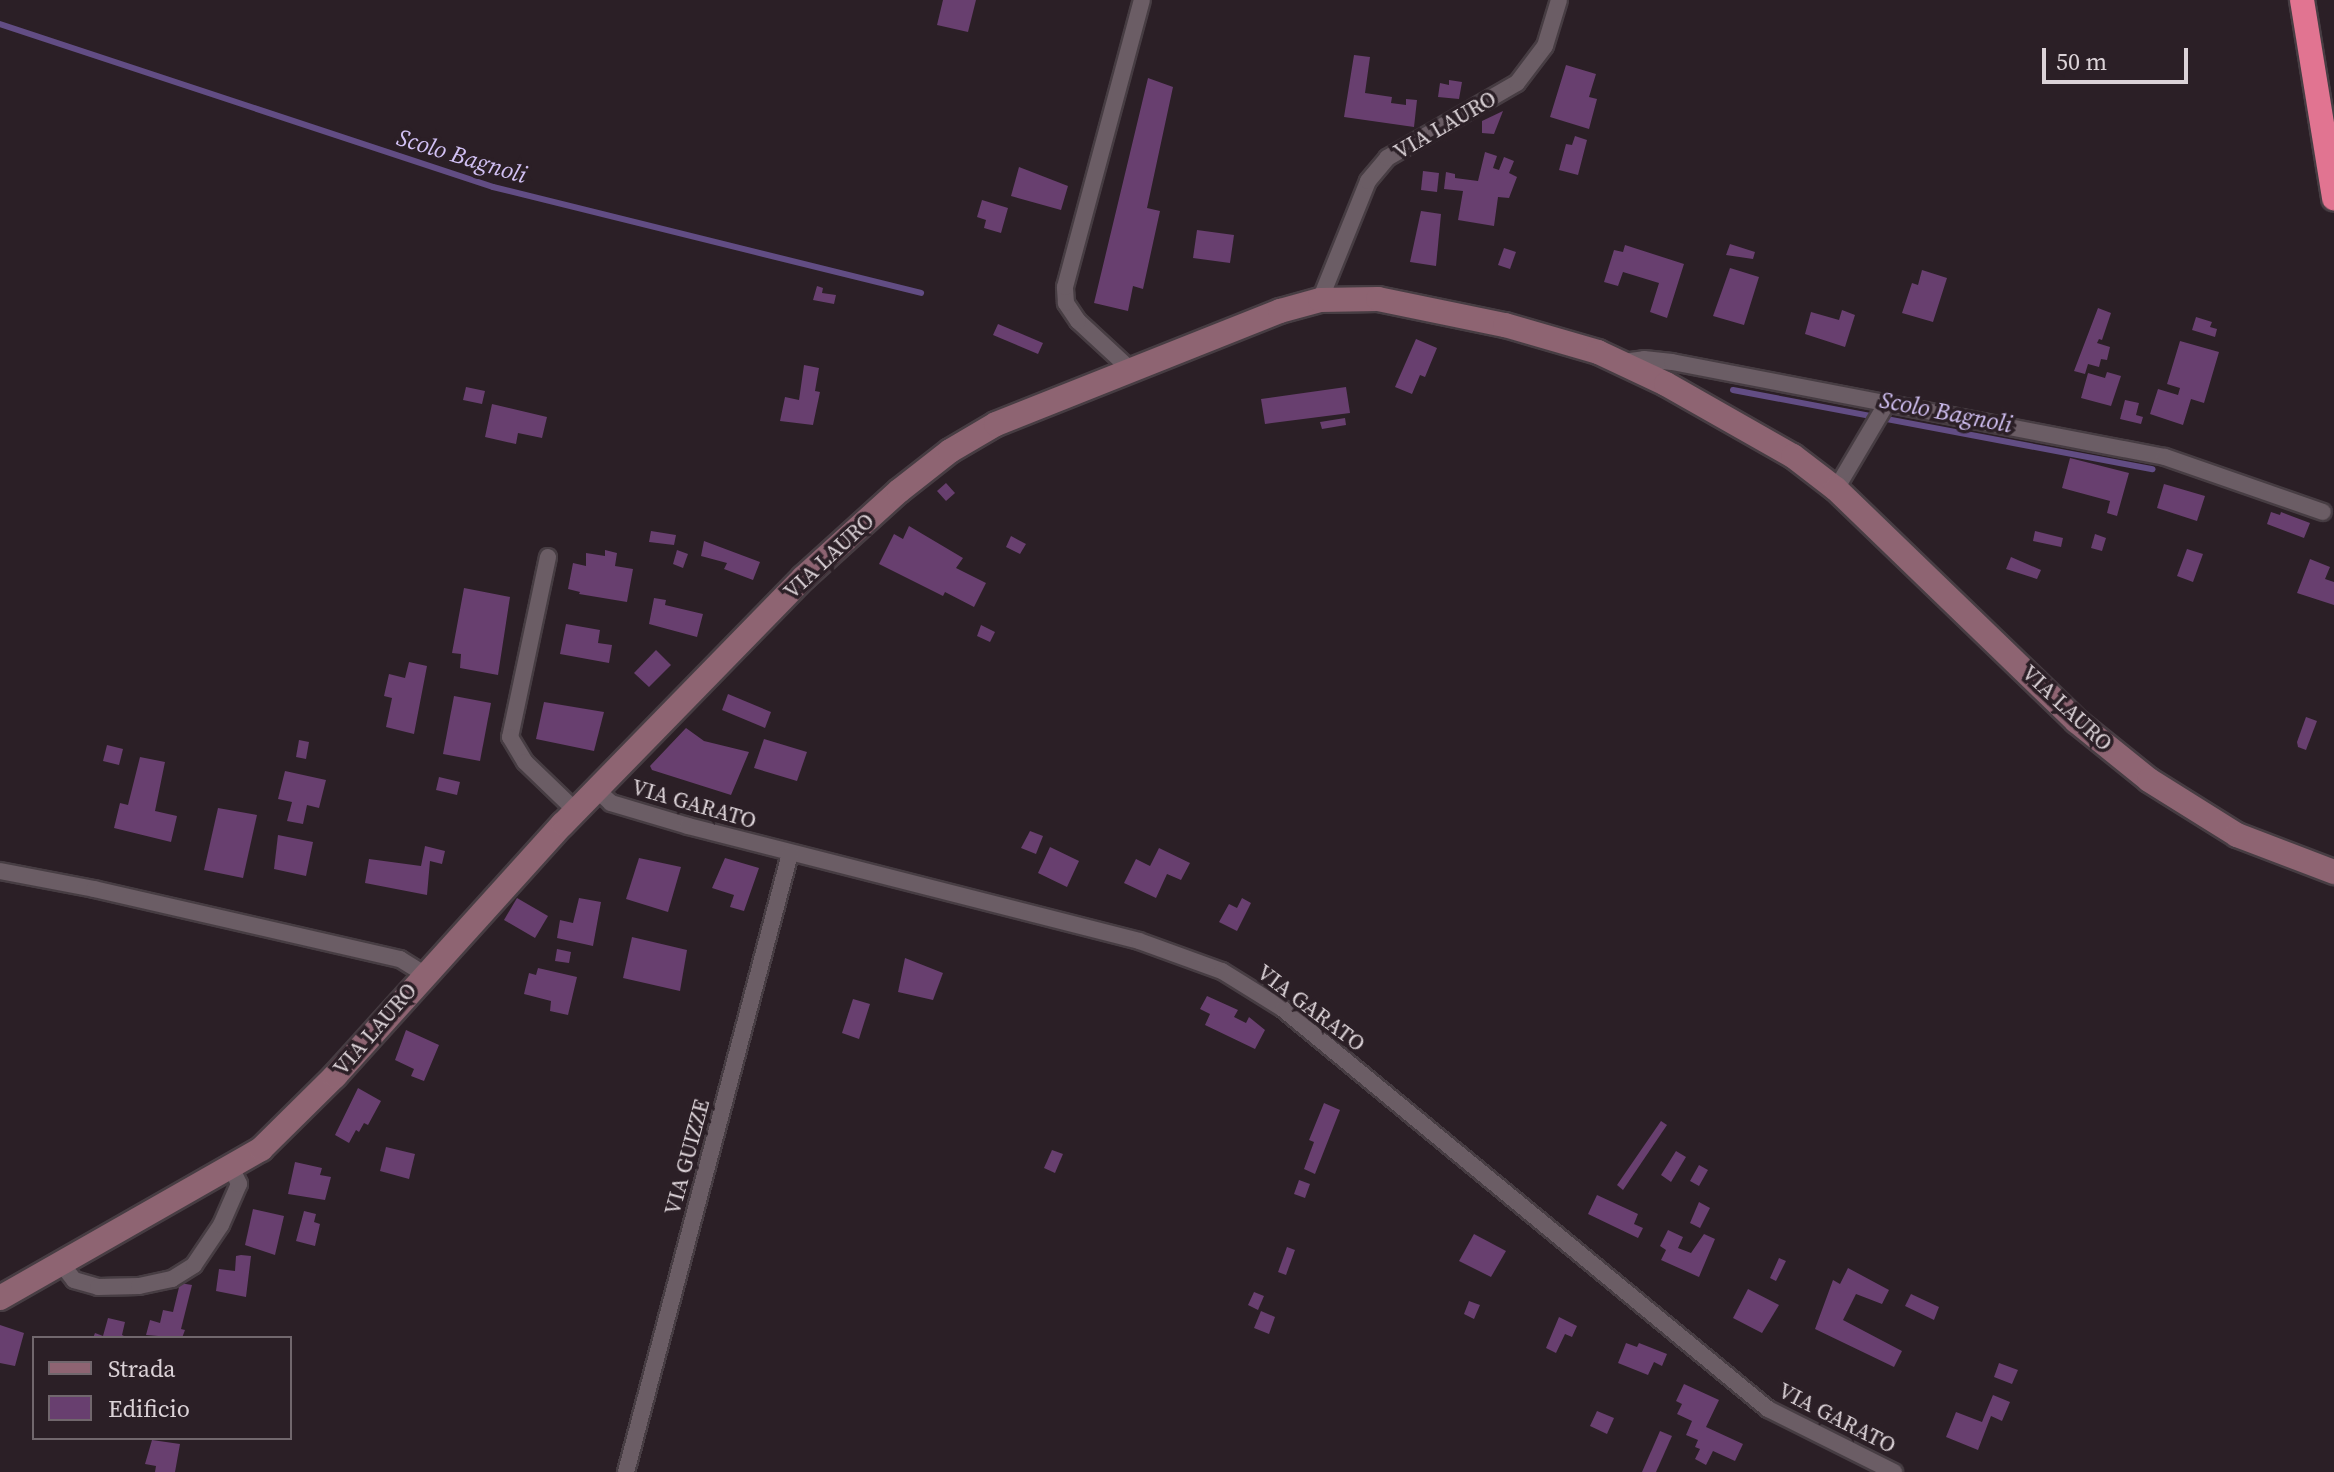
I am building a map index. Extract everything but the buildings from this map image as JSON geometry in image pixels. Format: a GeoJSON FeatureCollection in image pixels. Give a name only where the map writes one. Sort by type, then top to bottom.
{"type":"FeatureCollection","features":[{"type":"Feature","properties":{"kind":"highway"},"geometry":{"type":"LineString","coordinates":[[2302,0],[2334,198]]}},
{"type":"Feature","properties":{"kind":"street"},"geometry":{"type":"LineString","coordinates":[[1131,370],[1078,321],[1066,303],[1065,287],[1142,0]]}},
{"type":"Feature","properties":{"kind":"street","name":"VIA LAURO"},"geometry":{"type":"LineString","coordinates":[[1320,300],[1343,234],[1368,181],[1387,158],[1517,83],[1545,46],[1559,0]]}},
{"type":"Feature","properties":{"kind":"street","name":"VIA LAURO"},"geometry":{"type":"LineString","coordinates":[[0,1298],[232,1169],[261,1149],[293,1119],[576,811],[803,578],[899,491],[950,451],[996,424],[1280,311],[1320,300],[1359,297],[1406,303],[1505,325],[1623,362],[1793,456],[1836,489],[2076,721],[2136,770],[2178,801],[2237,835],[2308,865],[2334,872]]}},
{"type":"Feature","properties":{"kind":"street","name":"VIA LAURO"},"geometry":{"type":"LineString","coordinates":[[1623,362],[1644,359],[1672,362],[1885,406],[2165,457],[2323,512]]}},
{"type":"Feature","properties":{"kind":"street"},"geometry":{"type":"LineString","coordinates":[[1836,489],[1885,406]]}},
{"type":"Feature","properties":{"kind":"street"},"geometry":{"type":"LineString","coordinates":[[548,557],[510,737],[525,762],[576,811]]}},
{"type":"Feature","properties":{"kind":"street","name":"VIA GARATO"},"geometry":{"type":"LineString","coordinates":[[597,790],[611,803],[790,854],[1139,941],[1222,971],[1283,1009],[1768,1409],[1894,1472]]}},
{"type":"Feature","properties":{"kind":"street","name":"VIA GUIZZE"},"geometry":{"type":"LineString","coordinates":[[626,1472],[790,854]]}},
{"type":"Feature","properties":{"kind":"street"},"geometry":{"type":"LineString","coordinates":[[0,871],[94,889],[400,959],[424,974]]}},
{"type":"Feature","properties":{"kind":"street"},"geometry":{"type":"LineString","coordinates":[[60,1262],[74,1280],[98,1287],[139,1286],[172,1279],[194,1265],[221,1225],[239,1184],[232,1169]]}},
{"type":"Feature","properties":{"kind":"waterway","name":"Scolo Bagnoli"},"geometry":{"type":"LineString","coordinates":[[0,24],[493,187],[921,293]]}},
{"type":"Feature","properties":{"kind":"waterway","name":"Scolo Bagnoli"},"geometry":{"type":"LineString","coordinates":[[1733,390],[2153,469]]}}]}
